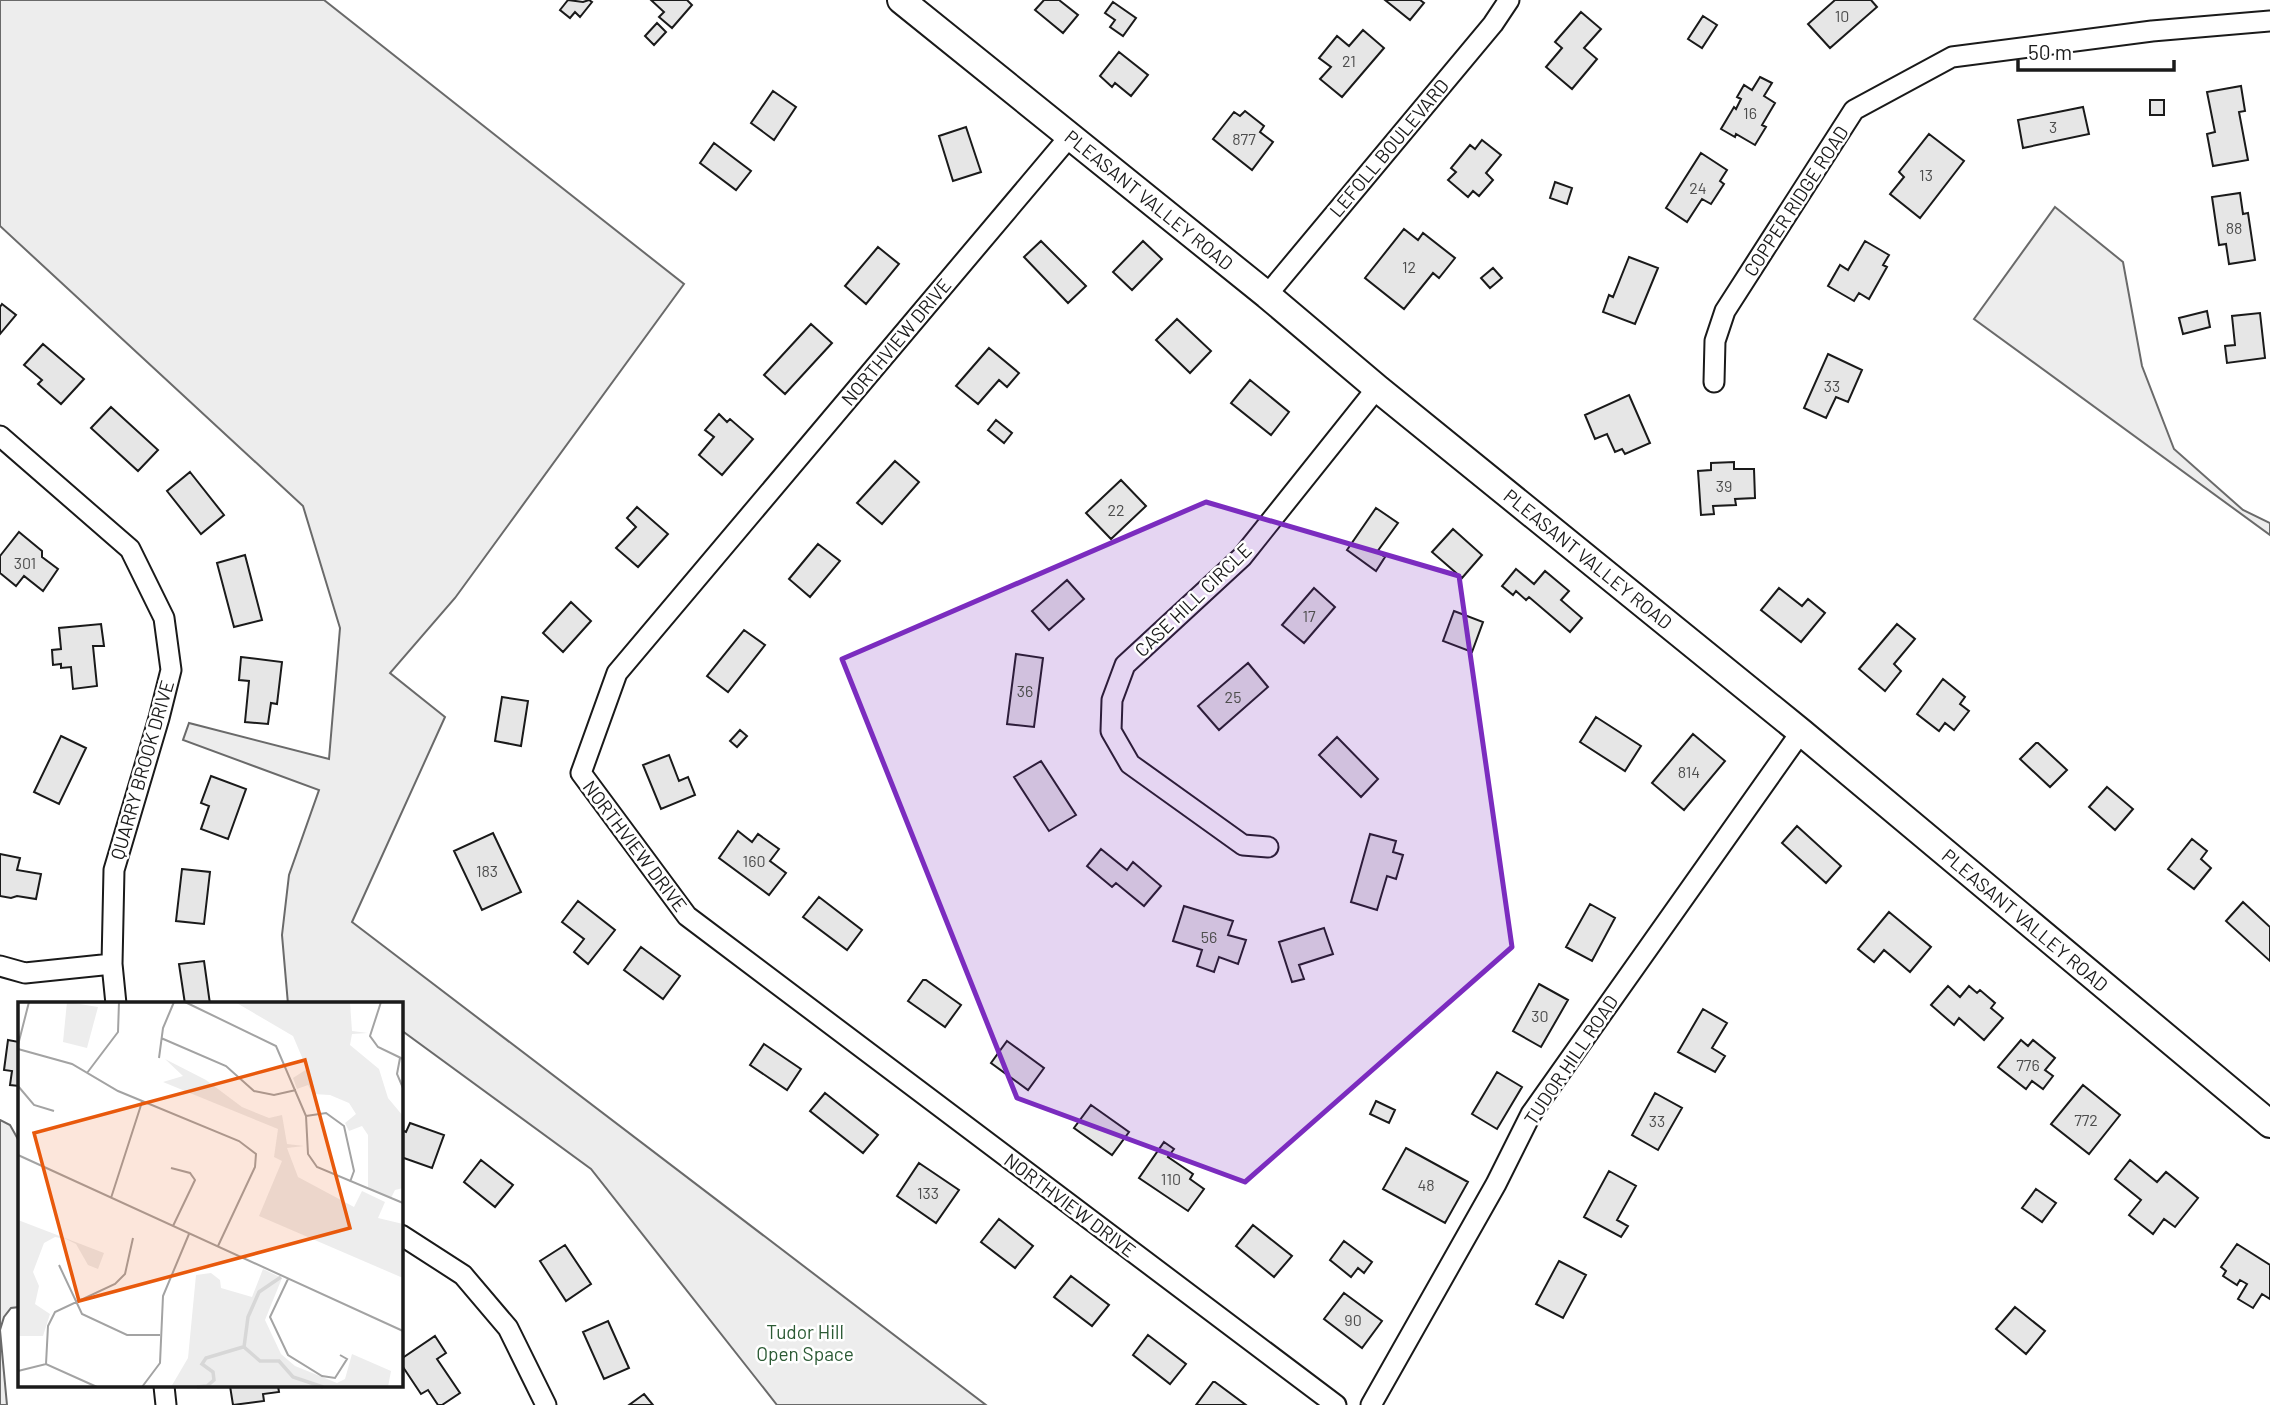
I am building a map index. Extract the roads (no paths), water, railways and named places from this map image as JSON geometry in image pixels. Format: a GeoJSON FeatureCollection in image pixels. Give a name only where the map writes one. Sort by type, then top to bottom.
{"type":"FeatureCollection","features":[{"type":"Feature","properties":{"kind":"main road","name":"PLEASANT VALLEY ROAD"},"geometry":{"type":"LineString","coordinates":[[901,0],[1801,732],[2270,1124]]}},
{"type":"Feature","properties":{"kind":"street","name":"LEFOLL BOULEVARD"},"geometry":{"type":"LineString","coordinates":[[1267,295],[1493,24],[1509,0]]}},
{"type":"Feature","properties":{"kind":"street","name":"COPPER RIDGE ROAD"},"geometry":{"type":"LineString","coordinates":[[1714,382],[1715,341],[1725,311],[1854,110],[1952,57],[2152,31],[2270,21]]}},
{"type":"Feature","properties":{"kind":"street","name":"NORTHVIEW DRIVE"},"geometry":{"type":"LineString","coordinates":[[1070,136],[617,673],[581,773],[687,916],[1336,1405]]}},
{"type":"Feature","properties":{"kind":"street","name":"CASE HILL CIRCLE"},"geometry":{"type":"LineString","coordinates":[[1269,847],[1243,845],[1130,764],[1111,731],[1112,700],[1125,665],[1242,557],[1377,388]]}},
{"type":"Feature","properties":{"kind":"street","name":"QUARRY BROOK DRIVE"},"geometry":{"type":"LineString","coordinates":[[0,436],[130,549],[164,618],[171,670],[114,870],[112,964],[116,1002]]}},
{"type":"Feature","properties":{"kind":"street","name":"TUDOR HILL ROAD"},"geometry":{"type":"LineString","coordinates":[[1371,1405],[1496,1184],[1531,1114],[1801,732]]}},
{"type":"Feature","properties":{"kind":"street"},"geometry":{"type":"LineString","coordinates":[[0,966],[25,973],[112,964]]}},
{"type":"Feature","properties":{"kind":"street"},"geometry":{"type":"LineString","coordinates":[[402,1236],[463,1275],[508,1328],[546,1405]]}},
{"type":"Feature","properties":{"kind":"park label","name":"Tudor Hill Open Space"},"geometry":{"type":"Point","coordinates":[805,1343]}}]}
